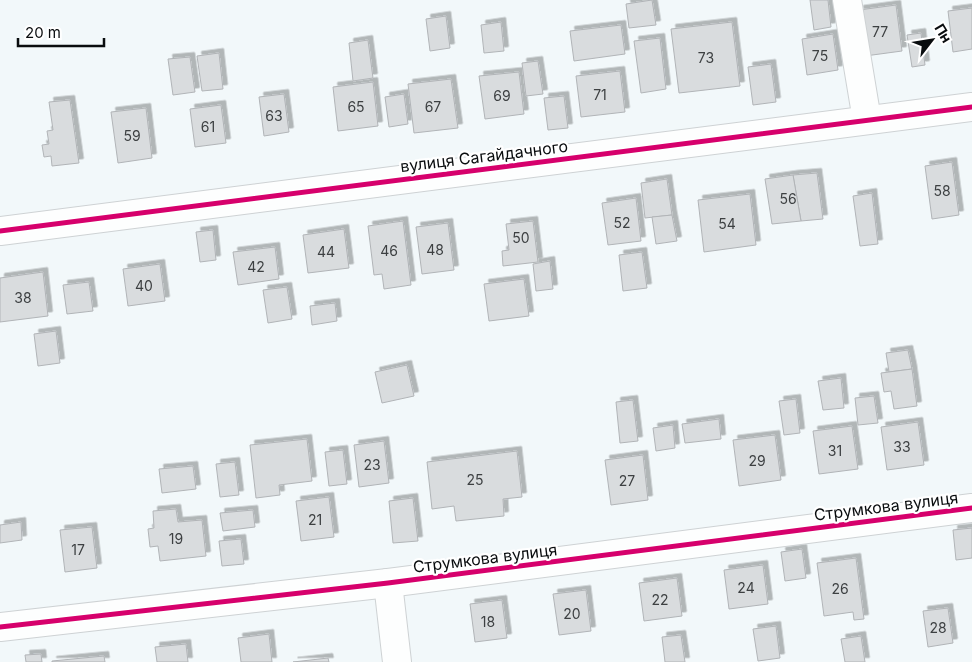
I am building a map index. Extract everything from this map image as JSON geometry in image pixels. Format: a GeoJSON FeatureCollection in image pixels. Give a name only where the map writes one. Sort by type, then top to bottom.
{"type":"FeatureCollection","features":[{"type":"Feature","properties":{"kind":"street"},"geometry":{"type":"LineString","coordinates":[[847,0],[867,120]]}},
{"type":"Feature","properties":{"kind":"street","name":"вулиця Сагайдачного"},"geometry":{"type":"LineString","coordinates":[[0,231],[972,107]]}},
{"type":"Feature","properties":{"kind":"street","name":"Струмкова вулиця"},"geometry":{"type":"LineString","coordinates":[[0,626],[388,583],[972,508]]}},
{"type":"Feature","properties":{"kind":"street"},"geometry":{"type":"LineString","coordinates":[[388,583],[397,662]]}},
{"type":"Feature","properties":{"kind":"building"},"geometry":{"type":"Polygon","coordinates":[[[652,0],[656,25],[629,28],[626,4],[652,0]]]}},
{"type":"Feature","properties":{"kind":"building"},"geometry":{"type":"Polygon","coordinates":[[[810,0],[828,0],[831,27],[814,30],[810,0]]]}},
{"type":"Feature","properties":{"kind":"building"},"geometry":{"type":"Polygon","coordinates":[[[896,5],[902,51],[865,56],[859,10],[896,5]]]}},
{"type":"Feature","properties":{"kind":"building"},"geometry":{"type":"Polygon","coordinates":[[[972,8],[972,49],[953,52],[948,11],[972,8]]]}},
{"type":"Feature","properties":{"kind":"building"},"geometry":{"type":"Polygon","coordinates":[[[446,16],[450,48],[430,51],[426,19],[446,16]]]}},
{"type":"Feature","properties":{"kind":"building"},"geometry":{"type":"Polygon","coordinates":[[[501,22],[504,51],[484,53],[481,25],[501,22]]]}},
{"type":"Feature","properties":{"kind":"building"},"geometry":{"type":"Polygon","coordinates":[[[732,22],[740,86],[679,93],[671,29],[732,22]]]}},
{"type":"Feature","properties":{"kind":"building"},"geometry":{"type":"Polygon","coordinates":[[[621,25],[625,54],[574,61],[570,31],[621,25]]]}},
{"type":"Feature","properties":{"kind":"building"},"geometry":{"type":"Polygon","coordinates":[[[921,33],[925,65],[912,67],[907,35],[921,33]]]}},
{"type":"Feature","properties":{"kind":"building"},"geometry":{"type":"Polygon","coordinates":[[[833,34],[838,70],[807,75],[802,39],[833,34]]]}},
{"type":"Feature","properties":{"kind":"building"},"geometry":{"type":"Polygon","coordinates":[[[660,38],[666,89],[641,93],[634,41],[660,38]]]}},
{"type":"Feature","properties":{"kind":"building"},"geometry":{"type":"Polygon","coordinates":[[[368,40],[373,78],[353,81],[349,43],[368,40]]]}},
{"type":"Feature","properties":{"kind":"building"},"geometry":{"type":"Polygon","coordinates":[[[219,53],[223,89],[202,91],[197,56],[219,53]]]}},
{"type":"Feature","properties":{"kind":"building"},"geometry":{"type":"Polygon","coordinates":[[[190,57],[195,92],[173,95],[168,59],[190,57]]]}},
{"type":"Feature","properties":{"kind":"building"},"geometry":{"type":"Polygon","coordinates":[[[538,61],[543,94],[526,96],[522,63],[538,61]]]}},
{"type":"Feature","properties":{"kind":"building"},"geometry":{"type":"Polygon","coordinates":[[[771,64],[776,102],[753,105],[748,67],[771,64]]]}},
{"type":"Feature","properties":{"kind":"building"},"geometry":{"type":"Polygon","coordinates":[[[620,71],[625,112],[581,117],[576,76],[620,71]]]}},
{"type":"Feature","properties":{"kind":"building"},"geometry":{"type":"Polygon","coordinates":[[[519,72],[524,114],[485,119],[479,76],[519,72]]]}},
{"type":"Feature","properties":{"kind":"building"},"geometry":{"type":"Polygon","coordinates":[[[451,79],[458,128],[414,133],[408,84],[451,79]]]}},
{"type":"Feature","properties":{"kind":"building"},"geometry":{"type":"Polygon","coordinates":[[[373,82],[378,126],[338,131],[333,87],[373,82]]]}},
{"type":"Feature","properties":{"kind":"building"},"geometry":{"type":"Polygon","coordinates":[[[284,94],[289,132],[264,136],[259,97],[284,94]]]}},
{"type":"Feature","properties":{"kind":"building"},"geometry":{"type":"Polygon","coordinates":[[[404,94],[408,124],[389,127],[385,97],[404,94]]]}},
{"type":"Feature","properties":{"kind":"building"},"geometry":{"type":"Polygon","coordinates":[[[564,96],[568,128],[548,130],[544,98],[564,96]]]}},
{"type":"Feature","properties":{"kind":"building"},"geometry":{"type":"Polygon","coordinates":[[[70,100],[79,163],[52,166],[51,156],[44,157],[42,145],[49,144],[47,131],[53,130],[49,102],[70,100]]]}},
{"type":"Feature","properties":{"kind":"building"},"geometry":{"type":"Polygon","coordinates":[[[221,105],[226,143],[195,147],[190,109],[221,105]]]}},
{"type":"Feature","properties":{"kind":"building"},"geometry":{"type":"Polygon","coordinates":[[[146,108],[152,158],[118,163],[111,112],[146,108]]]}},
{"type":"Feature","properties":{"kind":"building"},"geometry":{"type":"Polygon","coordinates":[[[952,162],[959,215],[932,219],[925,166],[952,162]]]}},
{"type":"Feature","properties":{"kind":"building"},"geometry":{"type":"Polygon","coordinates":[[[817,173],[823,219],[801,221],[793,175],[817,173]]]}},
{"type":"Feature","properties":{"kind":"building"},"geometry":{"type":"Polygon","coordinates":[[[793,175],[801,221],[772,224],[765,179],[793,175]]]}},
{"type":"Feature","properties":{"kind":"building"},"geometry":{"type":"Polygon","coordinates":[[[667,179],[672,215],[645,218],[641,183],[667,179]]]}},
{"type":"Feature","properties":{"kind":"building"},"geometry":{"type":"Polygon","coordinates":[[[872,193],[878,244],[860,246],[853,196],[872,193]]]}},
{"type":"Feature","properties":{"kind":"building"},"geometry":{"type":"Polygon","coordinates":[[[750,194],[756,245],[704,252],[698,200],[750,194]]]}},
{"type":"Feature","properties":{"kind":"building"},"geometry":{"type":"Polygon","coordinates":[[[636,198],[641,241],[608,245],[602,203],[636,198]]]}},
{"type":"Feature","properties":{"kind":"building"},"geometry":{"type":"Polygon","coordinates":[[[672,215],[677,241],[656,244],[652,217],[672,215]]]}},
{"type":"Feature","properties":{"kind":"building"},"geometry":{"type":"Polygon","coordinates":[[[403,221],[411,285],[384,289],[382,274],[374,275],[368,226],[403,221]]]}},
{"type":"Feature","properties":{"kind":"building"},"geometry":{"type":"Polygon","coordinates":[[[533,221],[538,262],[503,266],[502,251],[509,250],[506,224],[533,221]]]}},
{"type":"Feature","properties":{"kind":"building"},"geometry":{"type":"Polygon","coordinates":[[[448,223],[454,270],[422,274],[416,227],[448,223]]]}},
{"type":"Feature","properties":{"kind":"building"},"geometry":{"type":"Polygon","coordinates":[[[344,229],[349,268],[308,273],[303,235],[344,229]]]}},
{"type":"Feature","properties":{"kind":"building"},"geometry":{"type":"Polygon","coordinates":[[[213,230],[216,260],[200,262],[196,232],[213,230]]]}},
{"type":"Feature","properties":{"kind":"building"},"geometry":{"type":"Polygon","coordinates":[[[275,247],[279,279],[238,285],[233,252],[275,247]]]}},
{"type":"Feature","properties":{"kind":"building"},"geometry":{"type":"Polygon","coordinates":[[[642,252],[647,288],[623,291],[619,255],[642,252]]]}},
{"type":"Feature","properties":{"kind":"building"},"geometry":{"type":"Polygon","coordinates":[[[550,261],[553,289],[536,291],[533,264],[550,261]]]}},
{"type":"Feature","properties":{"kind":"building"},"geometry":{"type":"Polygon","coordinates":[[[160,264],[165,301],[128,306],[123,269],[160,264]]]}},
{"type":"Feature","properties":{"kind":"building"},"geometry":{"type":"Polygon","coordinates":[[[43,272],[48,316],[0,322],[0,278],[43,272]]]}},
{"type":"Feature","properties":{"kind":"building"},"geometry":{"type":"Polygon","coordinates":[[[524,279],[529,316],[489,321],[484,284],[524,279]]]}},
{"type":"Feature","properties":{"kind":"building"},"geometry":{"type":"Polygon","coordinates":[[[89,282],[93,311],[67,314],[63,285],[89,282]]]}},
{"type":"Feature","properties":{"kind":"building"},"geometry":{"type":"Polygon","coordinates":[[[287,287],[292,319],[268,323],[263,290],[287,287]]]}},
{"type":"Feature","properties":{"kind":"building"},"geometry":{"type":"Polygon","coordinates":[[[335,303],[337,321],[312,325],[310,306],[335,303]]]}},
{"type":"Feature","properties":{"kind":"building"},"geometry":{"type":"Polygon","coordinates":[[[56,331],[60,363],[38,366],[34,334],[56,331]]]}},
{"type":"Feature","properties":{"kind":"building"},"geometry":{"type":"Polygon","coordinates":[[[908,350],[912,369],[889,372],[886,353],[908,350]]]}},
{"type":"Feature","properties":{"kind":"building"},"geometry":{"type":"Polygon","coordinates":[[[407,365],[414,396],[382,403],[375,372],[407,365]]]}},
{"type":"Feature","properties":{"kind":"building"},"geometry":{"type":"Polygon","coordinates":[[[912,369],[917,406],[894,409],[891,391],[884,392],[881,373],[912,369]]]}},
{"type":"Feature","properties":{"kind":"building"},"geometry":{"type":"Polygon","coordinates":[[[841,378],[844,408],[823,410],[818,381],[841,378]]]}},
{"type":"Feature","properties":{"kind":"building"},"geometry":{"type":"Polygon","coordinates":[[[874,396],[878,423],[858,425],[855,398],[874,396]]]}},
{"type":"Feature","properties":{"kind":"building"},"geometry":{"type":"Polygon","coordinates":[[[796,399],[800,433],[784,435],[779,401],[796,399]]]}},
{"type":"Feature","properties":{"kind":"building"},"geometry":{"type":"Polygon","coordinates":[[[633,400],[638,441],[620,443],[616,402],[633,400]]]}},
{"type":"Feature","properties":{"kind":"building"},"geometry":{"type":"Polygon","coordinates":[[[719,419],[721,439],[685,443],[682,424],[719,419]]]}},
{"type":"Feature","properties":{"kind":"building"},"geometry":{"type":"Polygon","coordinates":[[[918,422],[924,465],[887,470],[881,427],[918,422]]]}},
{"type":"Feature","properties":{"kind":"building"},"geometry":{"type":"Polygon","coordinates":[[[673,425],[675,448],[656,451],[653,428],[673,425]]]}},
{"type":"Feature","properties":{"kind":"building"},"geometry":{"type":"Polygon","coordinates":[[[852,426],[858,469],[819,474],[813,431],[852,426]]]}},
{"type":"Feature","properties":{"kind":"building"},"geometry":{"type":"Polygon","coordinates":[[[775,435],[781,480],[739,486],[733,440],[775,435]]]}},
{"type":"Feature","properties":{"kind":"building"},"geometry":{"type":"Polygon","coordinates":[[[307,439],[312,481],[279,485],[280,495],[256,498],[250,445],[307,439]]]}},
{"type":"Feature","properties":{"kind":"building"},"geometry":{"type":"Polygon","coordinates":[[[384,441],[389,483],[359,487],[354,445],[384,441]]]}},
{"type":"Feature","properties":{"kind":"building"},"geometry":{"type":"Polygon","coordinates":[[[343,450],[347,484],[329,486],[325,452],[343,450]]]}},
{"type":"Feature","properties":{"kind":"building"},"geometry":{"type":"Polygon","coordinates":[[[517,451],[522,497],[503,499],[504,516],[456,521],[454,506],[432,509],[427,462],[517,451]]]}},
{"type":"Feature","properties":{"kind":"building"},"geometry":{"type":"Polygon","coordinates":[[[643,455],[648,500],[611,505],[605,460],[643,455]]]}},
{"type":"Feature","properties":{"kind":"building"},"geometry":{"type":"Polygon","coordinates":[[[235,462],[239,495],[220,497],[216,464],[235,462]]]}},
{"type":"Feature","properties":{"kind":"building"},"geometry":{"type":"Polygon","coordinates":[[[193,466],[196,489],[162,493],[159,469],[193,466]]]}},
{"type":"Feature","properties":{"kind":"building"},"geometry":{"type":"Polygon","coordinates":[[[329,497],[334,537],[301,541],[296,501],[329,497]]]}},
{"type":"Feature","properties":{"kind":"building"},"geometry":{"type":"Polygon","coordinates":[[[413,498],[418,541],[393,543],[389,501],[413,498]]]}},
{"type":"Feature","properties":{"kind":"building"},"geometry":{"type":"Polygon","coordinates":[[[176,509],[178,522],[202,520],[206,556],[160,561],[158,546],[150,547],[148,529],[154,528],[153,511],[176,509]]]}},
{"type":"Feature","properties":{"kind":"building"},"geometry":{"type":"Polygon","coordinates":[[[253,510],[255,527],[223,531],[220,513],[253,510]]]}},
{"type":"Feature","properties":{"kind":"building"},"geometry":{"type":"Polygon","coordinates":[[[21,522],[22,540],[0,543],[0,525],[21,522]]]}},
{"type":"Feature","properties":{"kind":"building"},"geometry":{"type":"Polygon","coordinates":[[[92,527],[97,568],[65,572],[60,530],[92,527]]]}},
{"type":"Feature","properties":{"kind":"building"},"geometry":{"type":"Polygon","coordinates":[[[972,528],[972,558],[956,560],[953,530],[972,528]]]}},
{"type":"Feature","properties":{"kind":"building"},"geometry":{"type":"Polygon","coordinates":[[[241,539],[244,564],[222,566],[219,541],[241,539]]]}},
{"type":"Feature","properties":{"kind":"building"},"geometry":{"type":"Polygon","coordinates":[[[802,549],[806,578],[785,581],[781,552],[802,549]]]}},
{"type":"Feature","properties":{"kind":"building"},"geometry":{"type":"Polygon","coordinates":[[[856,558],[864,619],[854,620],[853,612],[824,616],[817,563],[856,558]]]}},
{"type":"Feature","properties":{"kind":"building"},"geometry":{"type":"Polygon","coordinates":[[[763,565],[768,604],[729,609],[724,570],[763,565]]]}},
{"type":"Feature","properties":{"kind":"building"},"geometry":{"type":"Polygon","coordinates":[[[677,578],[682,616],[644,621],[639,583],[677,578]]]}},
{"type":"Feature","properties":{"kind":"building"},"geometry":{"type":"Polygon","coordinates":[[[586,590],[591,631],[559,635],[553,594],[586,590]]]}},
{"type":"Feature","properties":{"kind":"building"},"geometry":{"type":"Polygon","coordinates":[[[502,600],[507,638],[475,642],[470,604],[502,600]]]}},
{"type":"Feature","properties":{"kind":"building"},"geometry":{"type":"Polygon","coordinates":[[[948,608],[953,643],[928,647],[923,611],[948,608]]]}},
{"type":"Feature","properties":{"kind":"building"},"geometry":{"type":"Polygon","coordinates":[[[776,626],[780,658],[758,661],[753,629],[776,626]]]}},
{"type":"Feature","properties":{"kind":"building"},"geometry":{"type":"Polygon","coordinates":[[[269,634],[272,662],[241,662],[238,638],[269,634]]]}},
{"type":"Feature","properties":{"kind":"building"},"geometry":{"type":"Polygon","coordinates":[[[681,635],[685,662],[665,662],[662,637],[681,635]]]}},
{"type":"Feature","properties":{"kind":"building"},"geometry":{"type":"Polygon","coordinates":[[[861,636],[865,662],[845,662],[841,639],[861,636]]]}},
{"type":"Feature","properties":{"kind":"building"},"geometry":{"type":"Polygon","coordinates":[[[186,644],[188,662],[157,662],[155,647],[186,644]]]}},
{"type":"Feature","properties":{"kind":"building"},"geometry":{"type":"Polygon","coordinates":[[[41,654],[42,662],[26,662],[25,655],[41,654]]]}},
{"type":"Feature","properties":{"kind":"building"},"geometry":{"type":"Polygon","coordinates":[[[104,656],[105,662],[52,662],[52,661],[104,656]]]}},
{"type":"Feature","properties":{"kind":"building"},"geometry":{"type":"Polygon","coordinates":[[[328,658],[329,662],[293,662],[328,658]]]}},
{"type":"Feature","properties":{"kind":"cycle path"},"geometry":{"type":"LineString","coordinates":[[0,231],[972,107]]}},
{"type":"Feature","properties":{"kind":"cycle path"},"geometry":{"type":"LineString","coordinates":[[0,627],[388,583],[972,508]]}}]}
